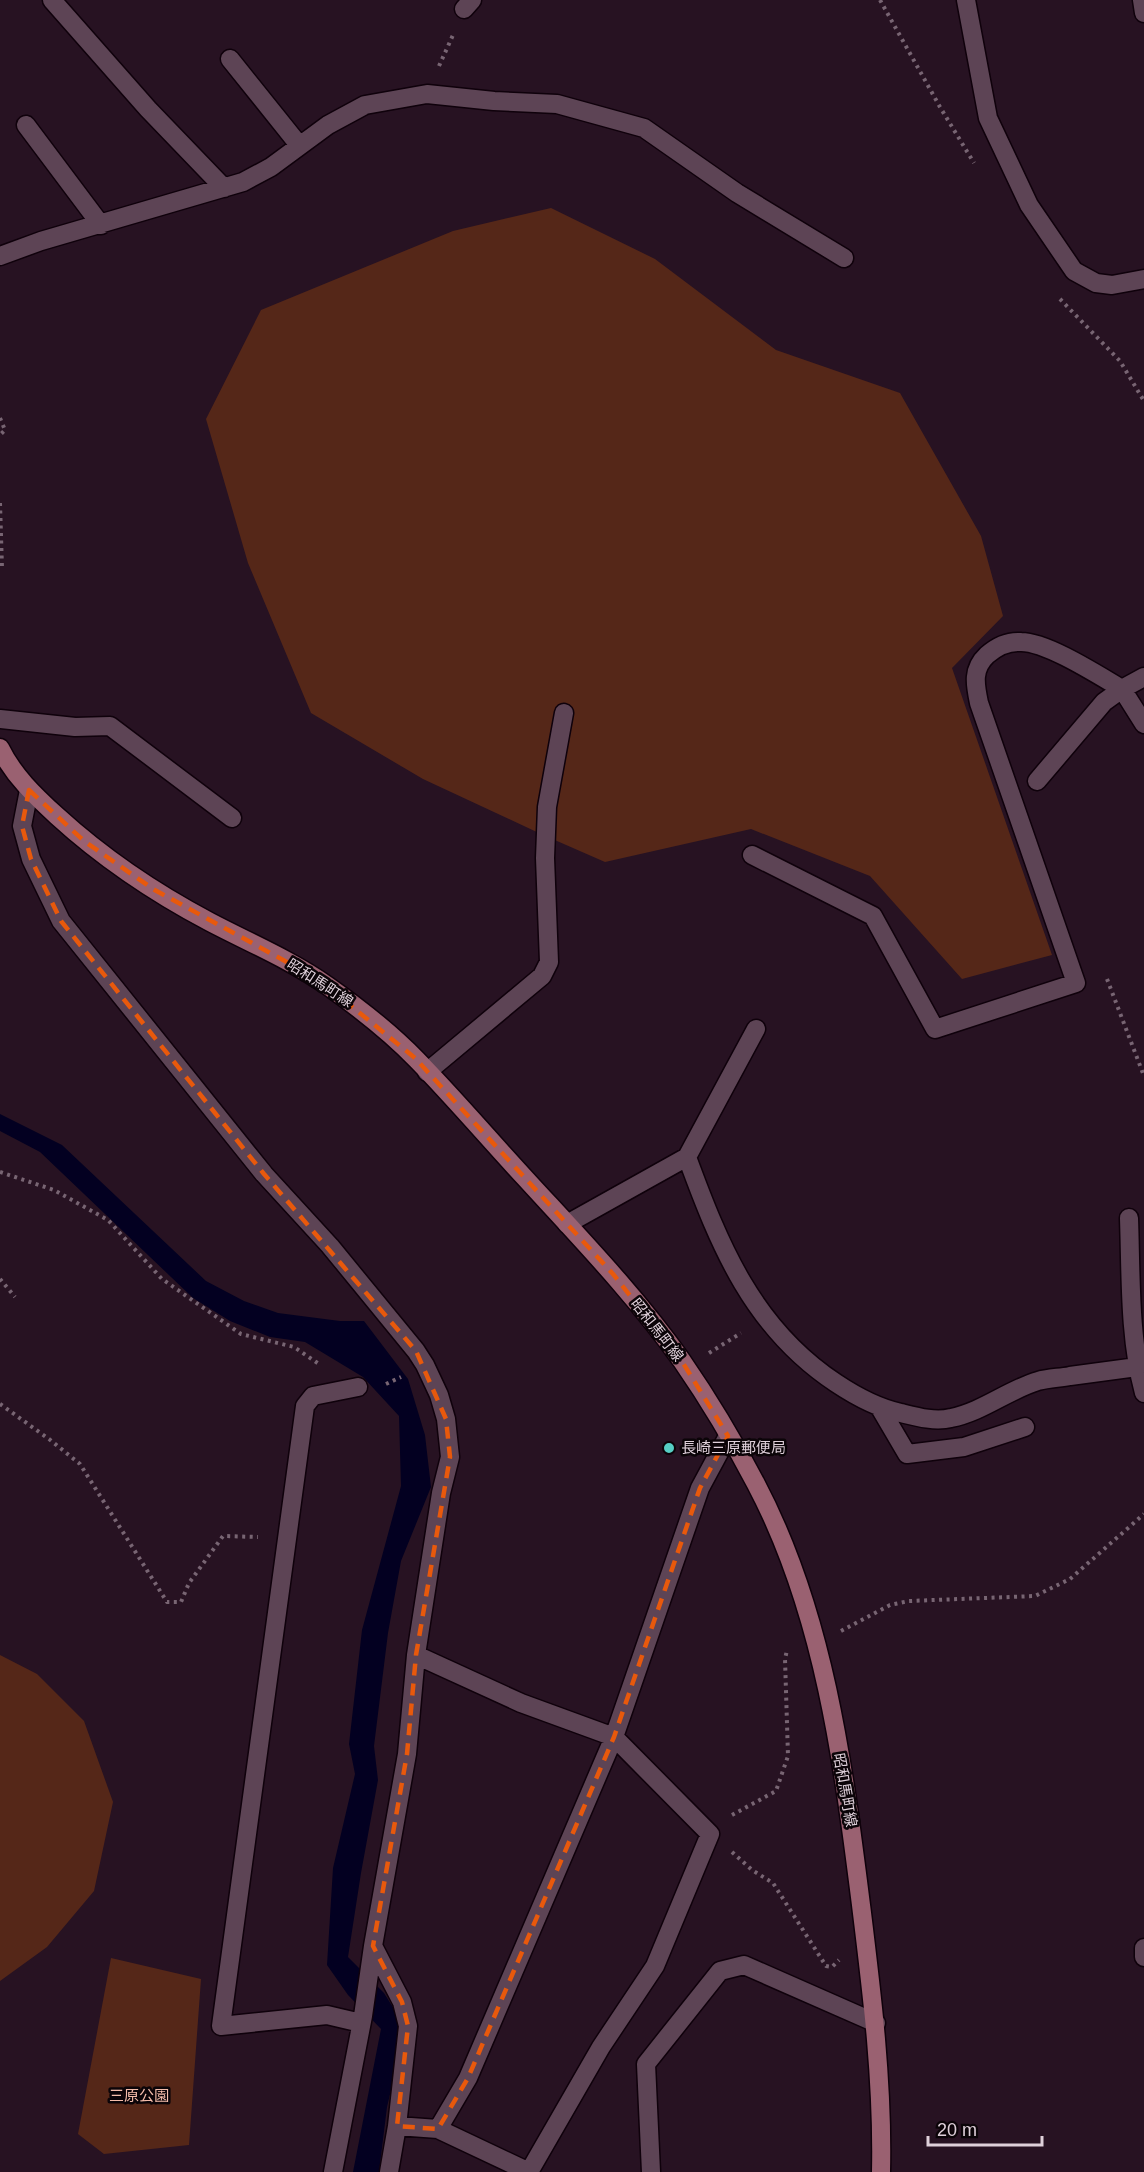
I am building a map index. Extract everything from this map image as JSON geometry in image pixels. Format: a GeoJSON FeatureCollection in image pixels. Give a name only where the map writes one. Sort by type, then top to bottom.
{"type":"FeatureCollection","features":[{"type":"Feature","properties":{"kind":"main road","name":"昭和馬町線"},"geometry":{"type":"LineString","coordinates":[[0,748],[28,790],[84,841],[153,889],[210,922],[271,951],[318,979],[355,1006],[416,1058],[613,1274],[686,1368],[757,1486],[782,1541],[815,1638],[849,1812],[876,2023],[882,2136],[881,2172]]}},
{"type":"Feature","properties":{"kind":"street"},"geometry":{"type":"LineString","coordinates":[[52,0],[148,109],[224,188]]}},
{"type":"Feature","properties":{"kind":"street"},"geometry":{"type":"LineString","coordinates":[[966,0],[988,118],[1029,205],[1074,271],[1096,283],[1112,285],[1144,279]]}},
{"type":"Feature","properties":{"kind":"street"},"geometry":{"type":"LineString","coordinates":[[1142,0],[1144,13]]}},
{"type":"Feature","properties":{"kind":"street"},"geometry":{"type":"LineString","coordinates":[[230,58],[299,145]]}},
{"type":"Feature","properties":{"kind":"street"},"geometry":{"type":"LineString","coordinates":[[0,256],[41,241],[243,182],[271,167],[328,125],[365,105],[427,94],[494,101],[557,104],[644,128],[737,193],[844,258]]}},
{"type":"Feature","properties":{"kind":"street"},"geometry":{"type":"LineString","coordinates":[[26,125],[101,225]]}},
{"type":"Feature","properties":{"kind":"street"},"geometry":{"type":"LineString","coordinates":[[752,855],[873,916],[934,1029],[1076,983],[980,703],[975,681],[976,671],[980,661],[991,651],[1006,643],[1022,641],[1058,653],[1122,689],[1144,724]]}},
{"type":"Feature","properties":{"kind":"street"},"geometry":{"type":"LineString","coordinates":[[1037,781],[1104,702],[1144,677]]}},
{"type":"Feature","properties":{"kind":"street"},"geometry":{"type":"LineString","coordinates":[[427,1072],[542,976],[549,962],[545,858],[547,807],[564,713]]}},
{"type":"Feature","properties":{"kind":"street"},"geometry":{"type":"LineString","coordinates":[[0,719],[75,727],[110,726],[232,818]]}},
{"type":"Feature","properties":{"kind":"street"},"geometry":{"type":"LineString","coordinates":[[28,790],[22,825],[31,859],[61,921],[264,1174],[330,1246],[409,1342],[425,1365],[439,1395],[446,1419],[450,1457],[441,1493],[416,1655],[407,1754],[362,2019],[333,2172]]}},
{"type":"Feature","properties":{"kind":"street"},"geometry":{"type":"LineString","coordinates":[[567,1224],[687,1157],[756,1029]]}},
{"type":"Feature","properties":{"kind":"street"},"geometry":{"type":"LineString","coordinates":[[687,1157],[728,1256],[764,1318],[782,1339],[828,1377],[859,1398],[880,1408],[917,1417],[952,1418],[1039,1380],[1137,1367]]}},
{"type":"Feature","properties":{"kind":"street"},"geometry":{"type":"LineString","coordinates":[[1129,1218],[1137,1367],[1144,1394]]}},
{"type":"Feature","properties":{"kind":"street"},"geometry":{"type":"LineString","coordinates":[[362,2019],[327,2015],[221,2026],[305,1406],[313,1396],[364,1389]]}},
{"type":"Feature","properties":{"kind":"street"},"geometry":{"type":"LineString","coordinates":[[880,1408],[907,1454],[964,1447],[1025,1427]]}},
{"type":"Feature","properties":{"kind":"street"},"geometry":{"type":"LineString","coordinates":[[438,2129],[468,2078],[614,1737],[700,1488],[728,1436]]}},
{"type":"Feature","properties":{"kind":"street"},"geometry":{"type":"LineString","coordinates":[[397,2126],[438,2129],[530,2172],[602,2047],[655,1966],[710,1834],[614,1737],[521,1703],[416,1655]]}},
{"type":"Feature","properties":{"kind":"street"},"geometry":{"type":"LineString","coordinates":[[373,1946],[402,2002],[408,2026],[397,2126],[389,2172]]}},
{"type":"Feature","properties":{"kind":"street"},"geometry":{"type":"LineString","coordinates":[[1144,1948],[1144,1957]]}},
{"type":"Feature","properties":{"kind":"street"},"geometry":{"type":"LineString","coordinates":[[651,2172],[646,2064],[720,1971],[744,1965],[876,2023]]}},
{"type":"Feature","properties":{"kind":"path"},"geometry":{"type":"LineString","coordinates":[[427,94],[468,5]]}},
{"type":"Feature","properties":{"kind":"path"},"geometry":{"type":"LineString","coordinates":[[0,418],[5,430],[0,435]]}},
{"type":"Feature","properties":{"kind":"path"},"geometry":{"type":"LineString","coordinates":[[0,502],[2,568],[0,569]]}},
{"type":"Feature","properties":{"kind":"path"},"geometry":{"type":"LineString","coordinates":[[0,1172],[54,1190],[108,1220],[162,1279],[240,1334],[294,1347],[364,1389],[410,1374]]}},
{"type":"Feature","properties":{"kind":"path"},"geometry":{"type":"LineString","coordinates":[[0,1279],[15,1297]]}},
{"type":"Feature","properties":{"kind":"path"},"geometry":{"type":"LineString","coordinates":[[686,1368],[764,1318]]}},
{"type":"Feature","properties":{"kind":"path"},"geometry":{"type":"LineString","coordinates":[[0,1404],[80,1464],[167,1602],[181,1602],[189,1583],[223,1536],[287,1538]]}},
{"type":"Feature","properties":{"kind":"path"},"geometry":{"type":"LineString","coordinates":[[864,1930],[839,1942],[839,1960],[832,1966],[826,1966],[773,1883],[752,1870],[710,1834],[716,1823],[776,1791],[788,1756],[785,1659],[789,1643],[815,1638],[890,1605],[909,1600],[1035,1596],[1070,1579],[1144,1514]]}},
{"type":"Feature","properties":{"kind":"highlighted area"},"geometry":{"type":"Polygon","coordinates":[[[29,790],[84,841],[153,889],[318,979],[415,1058],[613,1274],[683,1363],[728,1436],[700,1488],[614,1737],[468,2078],[438,2129],[397,2126],[408,2026],[402,2002],[373,1946],[407,1754],[416,1655],[450,1457],[446,1419],[416,1351],[264,1174],[61,921],[31,859],[22,826],[29,790]]]}},
{"type":"Feature","properties":{"kind":"green space"},"geometry":{"type":"Polygon","coordinates":[[[551,208],[655,259],[776,350],[900,393],[981,536],[1003,616],[952,668],[1052,955],[962,979],[870,876],[751,829],[605,862],[423,779],[311,713],[248,563],[206,419],[261,310],[453,231],[551,208]]]}},
{"type":"Feature","properties":{"kind":"green space"},"geometry":{"type":"Polygon","coordinates":[[[0,1655],[37,1674],[84,1721],[113,1802],[94,1891],[47,1947],[0,1981],[0,1655]]]}},
{"type":"Feature","properties":{"kind":"green space","name":"三原公園"},"geometry":{"type":"Polygon","coordinates":[[[111,1958],[201,1979],[189,2145],[104,2154],[78,2134],[111,1958]]]}},
{"type":"Feature","properties":{"kind":"water"},"geometry":{"type":"Polygon","coordinates":[[[0,1114],[62,1145],[206,1281],[244,1301],[278,1313],[340,1321],[364,1321],[408,1379],[425,1435],[431,1487],[401,1561],[388,1633],[374,1746],[378,1780],[348,1957],[384,1993],[399,2017],[404,2035],[387,2107],[379,2172],[353,2172],[381,2029],[348,1995],[327,1965],[333,1868],[355,1774],[349,1744],[362,1630],[401,1486],[399,1416],[363,1377],[305,1342],[270,1337],[230,1321],[193,1298],[40,1152],[0,1131],[0,1114]]]}},
{"type":"Feature","properties":{"kind":"place","name":"長崎三原郵便局"},"geometry":{"type":"Point","coordinates":[669,1448]}}]}
